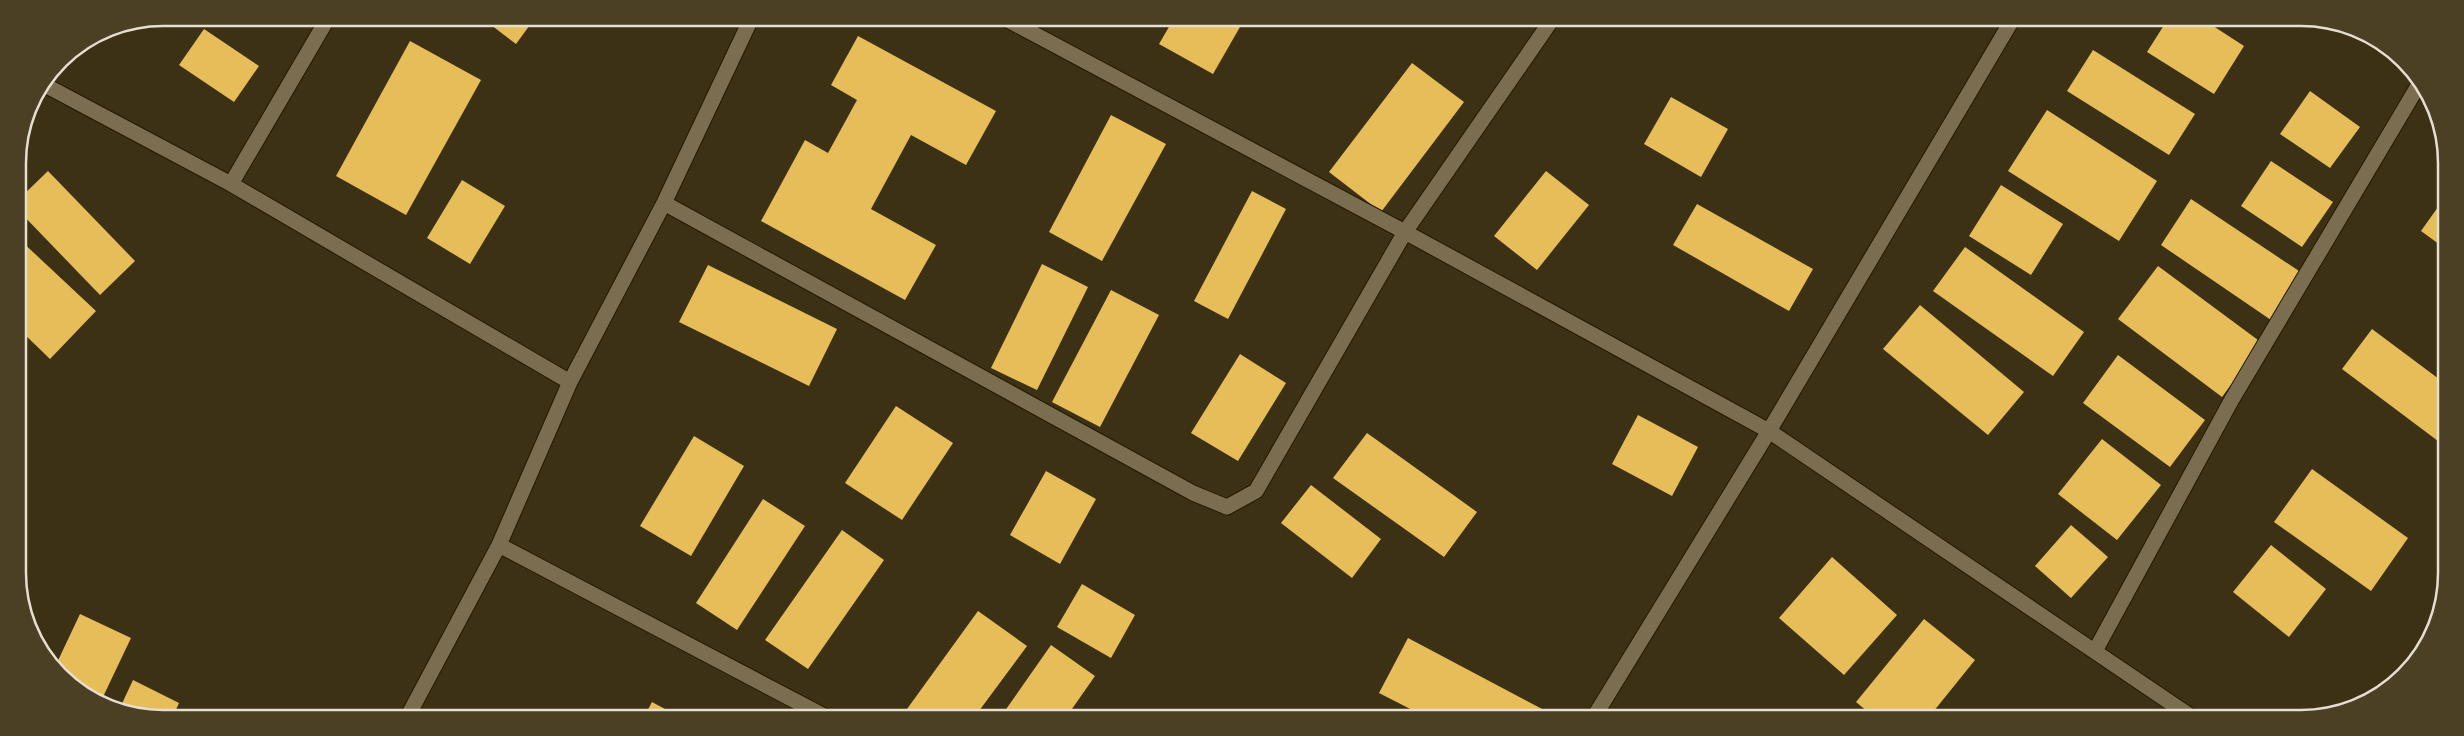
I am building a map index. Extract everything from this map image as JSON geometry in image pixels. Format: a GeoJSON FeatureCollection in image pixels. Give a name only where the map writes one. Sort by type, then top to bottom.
{"type":"FeatureCollection","features":[{"type":"Feature","properties":{"kind":"street"},"geometry":{"type":"LineString","coordinates":[[664,203],[1193,493],[1227,508],[1256,491],[1404,232],[1547,26]]}},
{"type":"Feature","properties":{"kind":"street"},"geometry":{"type":"LineString","coordinates":[[1599,709],[1769,431],[2009,26]]}},
{"type":"Feature","properties":{"kind":"street"},"geometry":{"type":"LineString","coordinates":[[232,184],[323,27]]}},
{"type":"Feature","properties":{"kind":"street"},"geometry":{"type":"LineString","coordinates":[[411,710],[499,544],[570,382],[664,203],[747,27]]}},
{"type":"Feature","properties":{"kind":"street"},"geometry":{"type":"LineString","coordinates":[[1020,27],[1404,232],[1769,431],[2180,709]]}},
{"type":"Feature","properties":{"kind":"street"},"geometry":{"type":"LineString","coordinates":[[49,87],[232,184],[570,382]]}},
{"type":"Feature","properties":{"kind":"street"},"geometry":{"type":"LineString","coordinates":[[2095,651],[2231,400],[2416,90]]}},
{"type":"Feature","properties":{"kind":"street"},"geometry":{"type":"LineString","coordinates":[[499,544],[812,710]]}},
{"type":"Feature","properties":{"kind":"building"},"geometry":{"type":"Polygon","coordinates":[[[1240,26],[1213,74],[1159,44],[1169,27],[1240,26]]]}},
{"type":"Feature","properties":{"kind":"building"},"geometry":{"type":"Polygon","coordinates":[[[2163,26],[2213,26],[2244,46],[2214,94],[2147,52],[2163,26]]]}},
{"type":"Feature","properties":{"kind":"building"},"geometry":{"type":"Polygon","coordinates":[[[494,27],[529,27],[516,44],[494,27]]]}},
{"type":"Feature","properties":{"kind":"building"},"geometry":{"type":"Polygon","coordinates":[[[204,29],[259,66],[234,102],[179,65],[204,29]]]}},
{"type":"Feature","properties":{"kind":"building"},"geometry":{"type":"Polygon","coordinates":[[[858,36],[996,111],[966,165],[911,135],[871,209],[936,245],[905,300],[761,221],[805,140],[828,153],[857,100],[831,85],[858,36]]]}},
{"type":"Feature","properties":{"kind":"building"},"geometry":{"type":"Polygon","coordinates":[[[410,41],[481,80],[406,215],[336,176],[410,41]]]}},
{"type":"Feature","properties":{"kind":"building"},"geometry":{"type":"Polygon","coordinates":[[[2093,50],[2195,114],[2169,155],[2067,91],[2093,50]]]}},
{"type":"Feature","properties":{"kind":"building"},"geometry":{"type":"Polygon","coordinates":[[[1412,63],[1464,102],[1381,212],[1329,172],[1412,63]]]}},
{"type":"Feature","properties":{"kind":"building"},"geometry":{"type":"Polygon","coordinates":[[[2310,91],[2360,127],[2330,168],[2280,134],[2310,91]]]}},
{"type":"Feature","properties":{"kind":"building"},"geometry":{"type":"Polygon","coordinates":[[[1671,97],[1728,129],[1701,177],[1644,144],[1671,97]]]}},
{"type":"Feature","properties":{"kind":"building"},"geometry":{"type":"Polygon","coordinates":[[[2047,110],[2157,181],[2119,241],[2008,171],[2047,110]]]}},
{"type":"Feature","properties":{"kind":"building"},"geometry":{"type":"Polygon","coordinates":[[[1111,115],[1166,144],[1102,261],[1049,232],[1111,115]]]}},
{"type":"Feature","properties":{"kind":"building"},"geometry":{"type":"Polygon","coordinates":[[[2271,161],[2333,202],[2302,247],[2241,206],[2271,161]]]}},
{"type":"Feature","properties":{"kind":"building"},"geometry":{"type":"Polygon","coordinates":[[[48,171],[135,261],[100,295],[27,219],[27,191],[48,171]]]}},
{"type":"Feature","properties":{"kind":"building"},"geometry":{"type":"Polygon","coordinates":[[[1546,171],[1589,205],[1537,270],[1494,236],[1546,171]]]}},
{"type":"Feature","properties":{"kind":"building"},"geometry":{"type":"Polygon","coordinates":[[[462,180],[505,206],[470,264],[427,238],[462,180]]]}},
{"type":"Feature","properties":{"kind":"building"},"geometry":{"type":"Polygon","coordinates":[[[2001,185],[2063,224],[2031,275],[1969,236],[2001,185]]]}},
{"type":"Feature","properties":{"kind":"building"},"geometry":{"type":"Polygon","coordinates":[[[1252,191],[1286,209],[1228,319],[1194,301],[1252,191]]]}},
{"type":"Feature","properties":{"kind":"building"},"geometry":{"type":"Polygon","coordinates":[[[2191,199],[2302,273],[2271,320],[2161,245],[2191,199]]]}},
{"type":"Feature","properties":{"kind":"building"},"geometry":{"type":"Polygon","coordinates":[[[1697,204],[1813,269],[1789,311],[1673,245],[1697,204]]]}},
{"type":"Feature","properties":{"kind":"building"},"geometry":{"type":"Polygon","coordinates":[[[2438,207],[2438,243],[2421,231],[2438,207]]]}},
{"type":"Feature","properties":{"kind":"building"},"geometry":{"type":"Polygon","coordinates":[[[27,246],[96,311],[50,359],[27,336],[27,246]]]}},
{"type":"Feature","properties":{"kind":"building"},"geometry":{"type":"Polygon","coordinates":[[[1965,247],[2084,332],[2053,376],[1933,291],[1965,247]]]}},
{"type":"Feature","properties":{"kind":"building"},"geometry":{"type":"Polygon","coordinates":[[[1042,264],[1088,287],[1037,390],[991,368],[1042,264]]]}},
{"type":"Feature","properties":{"kind":"building"},"geometry":{"type":"Polygon","coordinates":[[[708,265],[837,329],[809,386],[679,322],[708,265]]]}},
{"type":"Feature","properties":{"kind":"building"},"geometry":{"type":"Polygon","coordinates":[[[2158,266],[2262,343],[2222,397],[2118,319],[2158,266]]]}},
{"type":"Feature","properties":{"kind":"building"},"geometry":{"type":"Polygon","coordinates":[[[1111,290],[1159,315],[1100,427],[1052,402],[1111,290]]]}},
{"type":"Feature","properties":{"kind":"building"},"geometry":{"type":"Polygon","coordinates":[[[1920,305],[2024,392],[1988,435],[1883,349],[1920,305]]]}},
{"type":"Feature","properties":{"kind":"building"},"geometry":{"type":"Polygon","coordinates":[[[2372,329],[2438,378],[2438,441],[2342,369],[2372,329]]]}},
{"type":"Feature","properties":{"kind":"building"},"geometry":{"type":"Polygon","coordinates":[[[1240,354],[1286,383],[1238,461],[1191,433],[1240,354]]]}},
{"type":"Feature","properties":{"kind":"building"},"geometry":{"type":"Polygon","coordinates":[[[2118,355],[2205,420],[2170,467],[2083,403],[2118,355]]]}},
{"type":"Feature","properties":{"kind":"building"},"geometry":{"type":"Polygon","coordinates":[[[896,406],[953,443],[902,520],[845,483],[896,406]]]}},
{"type":"Feature","properties":{"kind":"building"},"geometry":{"type":"Polygon","coordinates":[[[1638,415],[1698,447],[1672,496],[1612,464],[1638,415]]]}},
{"type":"Feature","properties":{"kind":"building"},"geometry":{"type":"Polygon","coordinates":[[[1367,433],[1477,512],[1444,557],[1333,478],[1367,433]]]}},
{"type":"Feature","properties":{"kind":"building"},"geometry":{"type":"Polygon","coordinates":[[[694,436],[744,466],[691,556],[640,526],[694,436]]]}},
{"type":"Feature","properties":{"kind":"building"},"geometry":{"type":"Polygon","coordinates":[[[2102,439],[2161,485],[2117,540],[2058,494],[2102,439]]]}},
{"type":"Feature","properties":{"kind":"building"},"geometry":{"type":"Polygon","coordinates":[[[2312,469],[2408,538],[2371,591],[2274,522],[2312,469]]]}},
{"type":"Feature","properties":{"kind":"building"},"geometry":{"type":"Polygon","coordinates":[[[1046,471],[1096,499],[1060,564],[1010,535],[1046,471]]]}},
{"type":"Feature","properties":{"kind":"building"},"geometry":{"type":"Polygon","coordinates":[[[1311,485],[1381,539],[1352,578],[1281,523],[1311,485]]]}},
{"type":"Feature","properties":{"kind":"building"},"geometry":{"type":"Polygon","coordinates":[[[763,499],[805,526],[737,630],[696,603],[763,499]]]}},
{"type":"Feature","properties":{"kind":"building"},"geometry":{"type":"Polygon","coordinates":[[[2071,525],[2108,557],[2071,598],[2035,566],[2071,525]]]}},
{"type":"Feature","properties":{"kind":"building"},"geometry":{"type":"Polygon","coordinates":[[[842,530],[884,560],[808,669],[765,640],[842,530]]]}},
{"type":"Feature","properties":{"kind":"building"},"geometry":{"type":"Polygon","coordinates":[[[2271,545],[2326,589],[2289,637],[2233,592],[2271,545]]]}},
{"type":"Feature","properties":{"kind":"building"},"geometry":{"type":"Polygon","coordinates":[[[1832,557],[1897,615],[1844,675],[1779,618],[1832,557]]]}},
{"type":"Feature","properties":{"kind":"building"},"geometry":{"type":"Polygon","coordinates":[[[1082,584],[1135,615],[1111,658],[1057,627],[1082,584]]]}},
{"type":"Feature","properties":{"kind":"building"},"geometry":{"type":"Polygon","coordinates":[[[978,611],[1027,646],[980,710],[907,709],[978,611]]]}},
{"type":"Feature","properties":{"kind":"building"},"geometry":{"type":"Polygon","coordinates":[[[80,614],[131,638],[104,695],[80,682],[58,660],[80,614]]]}},
{"type":"Feature","properties":{"kind":"building"},"geometry":{"type":"Polygon","coordinates":[[[1924,619],[1975,660],[1935,709],[1865,709],[1856,702],[1924,619]]]}},
{"type":"Feature","properties":{"kind":"building"},"geometry":{"type":"Polygon","coordinates":[[[1408,638],[1543,709],[1411,709],[1379,693],[1408,638]]]}},
{"type":"Feature","properties":{"kind":"building"},"geometry":{"type":"Polygon","coordinates":[[[1051,645],[1095,676],[1071,710],[1006,710],[1051,645]]]}},
{"type":"Feature","properties":{"kind":"building"},"geometry":{"type":"Polygon","coordinates":[[[133,680],[179,703],[176,710],[163,710],[145,709],[122,703],[133,680]]]}},
{"type":"Feature","properties":{"kind":"building"},"geometry":{"type":"Polygon","coordinates":[[[652,702],[666,710],[648,710],[652,702]]]}}]}
